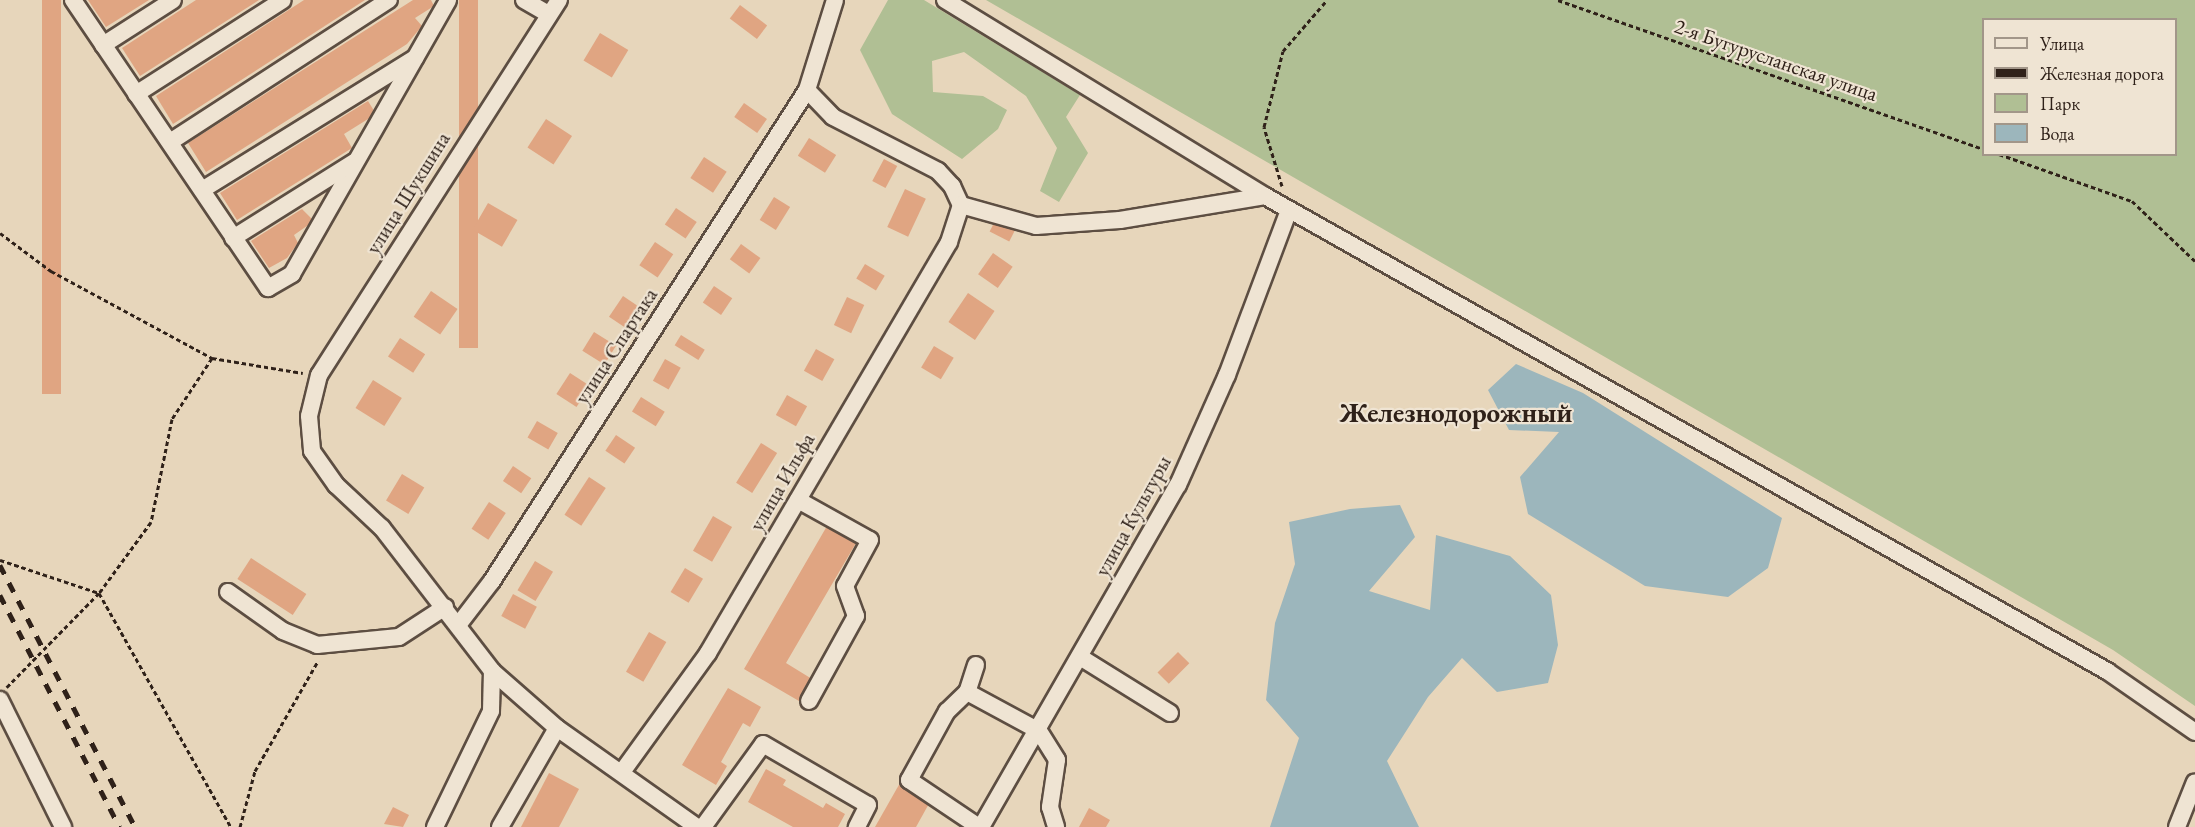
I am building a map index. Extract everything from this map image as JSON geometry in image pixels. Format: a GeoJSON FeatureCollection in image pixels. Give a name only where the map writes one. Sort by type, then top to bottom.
{"type":"FeatureCollection","features":[{"type":"Feature","properties":{"kind":"street"},"geometry":{"type":"LineString","coordinates":[[73,0],[268,288],[292,274],[448,0]]}},
{"type":"Feature","properties":{"kind":"street"},"geometry":{"type":"LineString","coordinates":[[103,45],[173,0]]}},
{"type":"Feature","properties":{"kind":"street"},"geometry":{"type":"LineString","coordinates":[[136,94],[283,0]]}},
{"type":"Feature","properties":{"kind":"street"},"geometry":{"type":"LineString","coordinates":[[170,142],[389,0]]}},
{"type":"Feature","properties":{"kind":"street"},"geometry":{"type":"LineString","coordinates":[[524,0],[548,14]]}},
{"type":"Feature","properties":{"kind":"street","name":"улица Шукшина"},"geometry":{"type":"LineString","coordinates":[[559,0],[319,375],[309,416],[312,451],[336,485],[382,528],[459,624],[492,671],[557,728],[697,827]]}},
{"type":"Feature","properties":{"kind":"street","name":"улица Спартака"},"geometry":{"type":"LineString","coordinates":[[459,624],[492,581],[807,90],[836,0]]}},
{"type":"Feature","properties":{"kind":"street"},"geometry":{"type":"LineString","coordinates":[[945,0],[1289,210],[2107,671],[2195,732]]}},
{"type":"Feature","properties":{"kind":"street"},"geometry":{"type":"LineString","coordinates":[[202,190],[418,56]]}},
{"type":"Feature","properties":{"kind":"street"},"geometry":{"type":"LineString","coordinates":[[807,90],[833,117],[938,171],[952,186],[961,205],[1036,226],[1120,220],[1265,196]]}},
{"type":"Feature","properties":{"kind":"street"},"geometry":{"type":"LineString","coordinates":[[233,238],[357,159]]}},
{"type":"Feature","properties":{"kind":"street","name":"улица Ильфа"},"geometry":{"type":"LineString","coordinates":[[622,772],[708,653],[949,242],[961,205]]}},
{"type":"Feature","properties":{"kind":"street","name":"улица Культуры"},"geometry":{"type":"LineString","coordinates":[[980,827],[1039,730],[1178,485],[1227,375],[1289,210]]}},
{"type":"Feature","properties":{"kind":"street"},"geometry":{"type":"LineString","coordinates":[[798,500],[870,540],[845,585],[856,616],[809,701]]}},
{"type":"Feature","properties":{"kind":"street"},"geometry":{"type":"LineString","coordinates":[[228,592],[283,631],[317,645],[399,637],[445,607]]}},
{"type":"Feature","properties":{"kind":"street"},"geometry":{"type":"LineString","coordinates":[[1080,657],[1170,713]]}},
{"type":"Feature","properties":{"kind":"street"},"geometry":{"type":"LineString","coordinates":[[976,665],[967,692],[947,711],[909,780],[980,827]]}},
{"type":"Feature","properties":{"kind":"street"},"geometry":{"type":"LineString","coordinates":[[435,827],[491,711],[492,671]]}},
{"type":"Feature","properties":{"kind":"street"},"geometry":{"type":"LineString","coordinates":[[967,692],[1039,730],[1057,760],[1050,807],[1056,827]]}},
{"type":"Feature","properties":{"kind":"street"},"geometry":{"type":"LineString","coordinates":[[0,700],[63,827]]}},
{"type":"Feature","properties":{"kind":"street"},"geometry":{"type":"LineString","coordinates":[[500,827],[557,728]]}},
{"type":"Feature","properties":{"kind":"street"},"geometry":{"type":"LineString","coordinates":[[703,827],[763,744],[868,806],[857,827]]}},
{"type":"Feature","properties":{"kind":"street"},"geometry":{"type":"LineString","coordinates":[[2176,827],[2195,782]]}},
{"type":"Feature","properties":{"kind":"path"},"geometry":{"type":"LineString","coordinates":[[1289,210],[1264,128],[1283,51],[1327,0]]}},
{"type":"Feature","properties":{"kind":"path","name":"2-я Бугурусланская улица"},"geometry":{"type":"LineString","coordinates":[[1558,0],[1982,149]]}},
{"type":"Feature","properties":{"kind":"path"},"geometry":{"type":"LineString","coordinates":[[2005,156],[2132,201],[2195,261]]}},
{"type":"Feature","properties":{"kind":"path"},"geometry":{"type":"LineString","coordinates":[[0,233],[51,271],[212,358],[319,375]]}},
{"type":"Feature","properties":{"kind":"path"},"geometry":{"type":"LineString","coordinates":[[0,693],[99,593],[151,522],[172,419],[212,358]]}},
{"type":"Feature","properties":{"kind":"path"},"geometry":{"type":"LineString","coordinates":[[0,560],[99,593],[231,827]]}},
{"type":"Feature","properties":{"kind":"path"},"geometry":{"type":"LineString","coordinates":[[240,827],[255,771],[328,644]]}},
{"type":"Feature","properties":{"kind":"green space"},"geometry":{"type":"Polygon","coordinates":[[[888,0],[924,0],[1080,95],[1066,117],[1088,153],[1059,202],[1040,191],[1057,148],[1026,96],[964,52],[932,61],[933,92],[983,96],[1007,110],[998,129],[962,159],[892,114],[860,50],[888,0]]]}},
{"type":"Feature","properties":{"kind":"green space"},"geometry":{"type":"Polygon","coordinates":[[[986,0],[2195,0],[2195,706],[2113,650],[986,0]]]}},
{"type":"Feature","properties":{"kind":"water"},"geometry":{"type":"Polygon","coordinates":[[[1516,364],[1583,393],[1782,518],[1768,568],[1728,597],[1645,586],[1528,514],[1520,477],[1559,432],[1509,430],[1488,390],[1516,364]]]}},
{"type":"Feature","properties":{"kind":"water"},"geometry":{"type":"Polygon","coordinates":[[[1400,505],[1415,537],[1369,591],[1430,610],[1436,535],[1510,556],[1551,595],[1558,645],[1548,683],[1497,692],[1462,658],[1428,697],[1387,761],[1419,827],[1270,827],[1299,738],[1266,700],[1275,623],[1295,564],[1289,522],[1350,509],[1400,505]]]}},
{"type":"Feature","properties":{"kind":"building"},"geometry":{"type":"Polygon","coordinates":[[[42,0],[61,0],[61,394],[42,394],[42,0]]]}},
{"type":"Feature","properties":{"kind":"building"},"geometry":{"type":"Polygon","coordinates":[[[88,0],[149,0],[106,27],[88,0]]]}},
{"type":"Feature","properties":{"kind":"building"},"geometry":{"type":"Polygon","coordinates":[[[196,0],[259,0],[140,76],[122,48],[196,0]]]}},
{"type":"Feature","properties":{"kind":"building"},"geometry":{"type":"Polygon","coordinates":[[[304,0],[365,0],[173,124],[156,96],[304,0]]]}},
{"type":"Feature","properties":{"kind":"building"},"geometry":{"type":"Polygon","coordinates":[[[413,0],[431,0],[434,6],[415,18],[422,26],[407,44],[206,172],[188,143],[413,0]]]}},
{"type":"Feature","properties":{"kind":"building"},"geometry":{"type":"Polygon","coordinates":[[[459,0],[478,0],[478,348],[459,348],[459,0]]]}},
{"type":"Feature","properties":{"kind":"building"},"geometry":{"type":"Polygon","coordinates":[[[740,5],[767,25],[757,39],[730,19],[740,5]]]}},
{"type":"Feature","properties":{"kind":"building"},"geometry":{"type":"Polygon","coordinates":[[[600,33],[628,50],[612,77],[584,60],[600,33]]]}},
{"type":"Feature","properties":{"kind":"building"},"geometry":{"type":"Polygon","coordinates":[[[368,101],[376,114],[344,134],[352,148],[237,220],[220,193],[368,101]]]}},
{"type":"Feature","properties":{"kind":"building"},"geometry":{"type":"Polygon","coordinates":[[[744,103],[767,119],[757,133],[734,117],[744,103]]]}},
{"type":"Feature","properties":{"kind":"building"},"geometry":{"type":"Polygon","coordinates":[[[546,119],[572,136],[553,164],[527,148],[546,119]]]}},
{"type":"Feature","properties":{"kind":"building"},"geometry":{"type":"Polygon","coordinates":[[[809,138],[836,155],[825,173],[798,156],[809,138]]]}},
{"type":"Feature","properties":{"kind":"building"},"geometry":{"type":"Polygon","coordinates":[[[704,157],[727,172],[713,193],[690,178],[704,157]]]}},
{"type":"Feature","properties":{"kind":"building"},"geometry":{"type":"Polygon","coordinates":[[[884,159],[897,166],[886,188],[872,181],[884,159]]]}},
{"type":"Feature","properties":{"kind":"building"},"geometry":{"type":"Polygon","coordinates":[[[905,189],[926,199],[908,237],[887,227],[905,189]]]}},
{"type":"Feature","properties":{"kind":"building"},"geometry":{"type":"Polygon","coordinates":[[[774,197],[790,207],[776,230],[760,220],[774,197]]]}},
{"type":"Feature","properties":{"kind":"building"},"geometry":{"type":"Polygon","coordinates":[[[488,203],[517,220],[502,247],[472,230],[488,203]]]}},
{"type":"Feature","properties":{"kind":"building"},"geometry":{"type":"Polygon","coordinates":[[[676,208],[697,222],[686,239],[665,225],[676,208]]]}},
{"type":"Feature","properties":{"kind":"building"},"geometry":{"type":"Polygon","coordinates":[[[302,209],[314,221],[294,235],[298,243],[287,258],[269,268],[251,241],[302,209]]]}},
{"type":"Feature","properties":{"kind":"building"},"geometry":{"type":"Polygon","coordinates":[[[996,219],[1016,229],[1009,241],[990,231],[996,219]]]}},
{"type":"Feature","properties":{"kind":"building"},"geometry":{"type":"Polygon","coordinates":[[[655,242],[673,254],[658,278],[639,265],[655,242]]]}},
{"type":"Feature","properties":{"kind":"building"},"geometry":{"type":"Polygon","coordinates":[[[741,244],[760,258],[749,273],[730,259],[741,244]]]}},
{"type":"Feature","properties":{"kind":"building"},"geometry":{"type":"Polygon","coordinates":[[[993,253],[1013,267],[998,288],[978,274],[993,253]]]}},
{"type":"Feature","properties":{"kind":"building"},"geometry":{"type":"Polygon","coordinates":[[[865,264],[885,276],[876,290],[856,279],[865,264]]]}},
{"type":"Feature","properties":{"kind":"building"},"geometry":{"type":"Polygon","coordinates":[[[714,286],[732,298],[721,315],[703,303],[714,286]]]}},
{"type":"Feature","properties":{"kind":"building"},"geometry":{"type":"Polygon","coordinates":[[[431,291],[458,309],[440,335],[414,317],[431,291]]]}},
{"type":"Feature","properties":{"kind":"building"},"geometry":{"type":"Polygon","coordinates":[[[968,293],[995,311],[975,340],[948,322],[968,293]]]}},
{"type":"Feature","properties":{"kind":"building"},"geometry":{"type":"Polygon","coordinates":[[[623,296],[641,308],[627,329],[609,317],[623,296]]]}},
{"type":"Feature","properties":{"kind":"building"},"geometry":{"type":"Polygon","coordinates":[[[847,297],[864,305],[851,333],[834,325],[847,297]]]}},
{"type":"Feature","properties":{"kind":"building"},"geometry":{"type":"Polygon","coordinates":[[[594,332],[616,346],[604,364],[582,351],[594,332]]]}},
{"type":"Feature","properties":{"kind":"building"},"geometry":{"type":"Polygon","coordinates":[[[681,335],[705,350],[698,360],[675,345],[681,335]]]}},
{"type":"Feature","properties":{"kind":"building"},"geometry":{"type":"Polygon","coordinates":[[[400,338],[425,354],[413,373],[388,356],[400,338]]]}},
{"type":"Feature","properties":{"kind":"building"},"geometry":{"type":"Polygon","coordinates":[[[934,346],[954,358],[941,379],[921,367],[934,346]]]}},
{"type":"Feature","properties":{"kind":"building"},"geometry":{"type":"Polygon","coordinates":[[[816,349],[834,359],[822,381],[804,371],[816,349]]]}},
{"type":"Feature","properties":{"kind":"building"},"geometry":{"type":"Polygon","coordinates":[[[665,359],[681,368],[669,390],[653,381],[665,359]]]}},
{"type":"Feature","properties":{"kind":"building"},"geometry":{"type":"Polygon","coordinates":[[[570,373],[590,386],[577,407],[556,394],[570,373]]]}},
{"type":"Feature","properties":{"kind":"building"},"geometry":{"type":"Polygon","coordinates":[[[373,380],[402,398],[384,426],[356,408],[373,380]]]}},
{"type":"Feature","properties":{"kind":"building"},"geometry":{"type":"Polygon","coordinates":[[[787,395],[807,406],[796,426],[776,415],[787,395]]]}},
{"type":"Feature","properties":{"kind":"building"},"geometry":{"type":"Polygon","coordinates":[[[641,397],[665,412],[656,426],[632,411],[641,397]]]}},
{"type":"Feature","properties":{"kind":"building"},"geometry":{"type":"Polygon","coordinates":[[[537,421],[558,433],[548,449],[528,437],[537,421]]]}},
{"type":"Feature","properties":{"kind":"building"},"geometry":{"type":"Polygon","coordinates":[[[616,435],[635,448],[624,464],[605,451],[616,435]]]}},
{"type":"Feature","properties":{"kind":"building"},"geometry":{"type":"Polygon","coordinates":[[[761,443],[777,453],[752,493],[736,483],[761,443]]]}},
{"type":"Feature","properties":{"kind":"building"},"geometry":{"type":"Polygon","coordinates":[[[513,466],[531,478],[521,493],[503,481],[513,466]]]}},
{"type":"Feature","properties":{"kind":"building"},"geometry":{"type":"Polygon","coordinates":[[[402,474],[424,487],[408,514],[386,501],[402,474]]]}},
{"type":"Feature","properties":{"kind":"building"},"geometry":{"type":"Polygon","coordinates":[[[589,477],[606,488],[581,526],[564,515],[589,477]]]}},
{"type":"Feature","properties":{"kind":"building"},"geometry":{"type":"Polygon","coordinates":[[[489,502],[506,513],[488,540],[472,529],[489,502]]]}},
{"type":"Feature","properties":{"kind":"building"},"geometry":{"type":"Polygon","coordinates":[[[713,516],[732,527],[712,562],[693,551],[713,516]]]}},
{"type":"Feature","properties":{"kind":"building"},"geometry":{"type":"Polygon","coordinates":[[[827,526],[856,543],[786,663],[812,679],[799,701],[744,669],[827,526]]]}},
{"type":"Feature","properties":{"kind":"building"},"geometry":{"type":"Polygon","coordinates":[[[251,558],[306,594],[293,615],[237,579],[251,558]]]}},
{"type":"Feature","properties":{"kind":"building"},"geometry":{"type":"Polygon","coordinates":[[[535,561],[553,572],[535,601],[517,590],[535,561]]]}},
{"type":"Feature","properties":{"kind":"building"},"geometry":{"type":"Polygon","coordinates":[[[685,568],[703,579],[689,603],[671,592],[685,568]]]}},
{"type":"Feature","properties":{"kind":"building"},"geometry":{"type":"Polygon","coordinates":[[[513,594],[537,607],[525,629],[501,616],[513,594]]]}},
{"type":"Feature","properties":{"kind":"building"},"geometry":{"type":"Polygon","coordinates":[[[649,632],[666,642],[643,682],[626,672],[649,632]]]}},
{"type":"Feature","properties":{"kind":"building"},"geometry":{"type":"Polygon","coordinates":[[[1178,652],[1189,663],[1169,684],[1157,673],[1178,652]]]}},
{"type":"Feature","properties":{"kind":"building"},"geometry":{"type":"Polygon","coordinates":[[[728,688],[761,707],[750,727],[743,723],[721,762],[727,766],[716,785],[682,765],[728,688]]]}},
{"type":"Feature","properties":{"kind":"building"},"geometry":{"type":"Polygon","coordinates":[[[766,769],[786,780],[783,785],[823,808],[826,803],[845,814],[838,827],[793,827],[748,802],[766,769]]]}},
{"type":"Feature","properties":{"kind":"building"},"geometry":{"type":"Polygon","coordinates":[[[549,773],[579,789],[559,827],[521,827],[549,773]]]}},
{"type":"Feature","properties":{"kind":"building"},"geometry":{"type":"Polygon","coordinates":[[[900,783],[931,800],[916,827],[875,827],[900,783]]]}},
{"type":"Feature","properties":{"kind":"building"},"geometry":{"type":"Polygon","coordinates":[[[393,807],[409,815],[403,827],[384,824],[393,807]]]}},
{"type":"Feature","properties":{"kind":"building"},"geometry":{"type":"Polygon","coordinates":[[[1089,808],[1110,820],[1106,827],[1079,827],[1089,808]]]}},
{"type":"Feature","properties":{"kind":"railway"},"geometry":{"type":"LineString","coordinates":[[0,565],[135,827]]}},
{"type":"Feature","properties":{"kind":"railway"},"geometry":{"type":"LineString","coordinates":[[0,595],[120,827]]}},
{"type":"Feature","properties":{"kind":"district","name":"Железнодорожный"},"geometry":{"type":"Point","coordinates":[1456,413]}}]}
